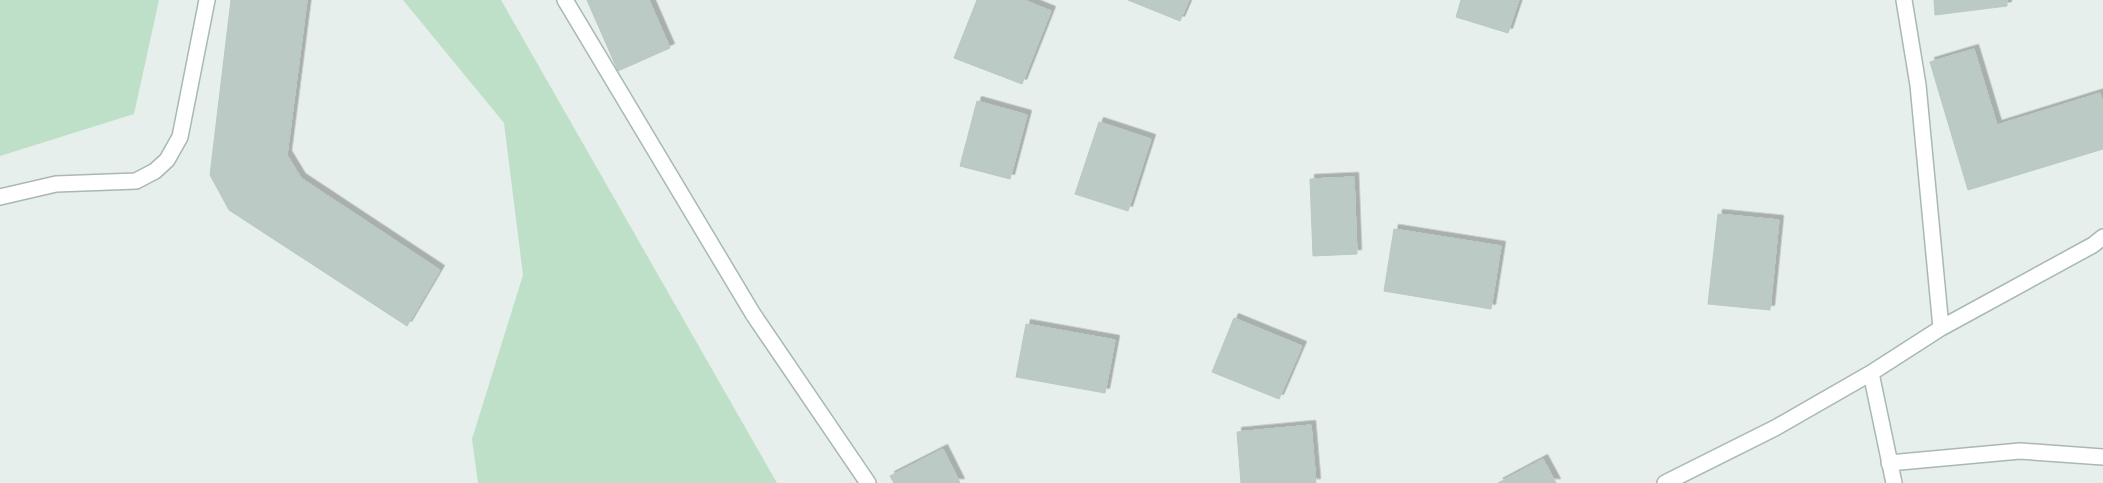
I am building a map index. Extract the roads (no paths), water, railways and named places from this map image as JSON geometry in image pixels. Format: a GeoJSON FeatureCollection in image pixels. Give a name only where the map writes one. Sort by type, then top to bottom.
{"type":"FeatureCollection","features":[{"type":"Feature","properties":{"kind":"street"},"geometry":{"type":"LineString","coordinates":[[0,197],[56,184],[136,181],[161,165],[180,137],[207,0]]}},
{"type":"Feature","properties":{"kind":"street"},"geometry":{"type":"LineString","coordinates":[[565,0],[753,314],[868,483]]}},
{"type":"Feature","properties":{"kind":"street"},"geometry":{"type":"LineString","coordinates":[[1904,0],[1918,85],[1941,328]]}},
{"type":"Feature","properties":{"kind":"street"},"geometry":{"type":"LineString","coordinates":[[1665,483],[1775,428],[1871,373],[1941,328],[2103,237]]}},
{"type":"Feature","properties":{"kind":"street"},"geometry":{"type":"LineString","coordinates":[[1871,373],[1894,483]]}},
{"type":"Feature","properties":{"kind":"street"},"geometry":{"type":"LineString","coordinates":[[1890,463],[2020,451],[2103,457]]}}]}
